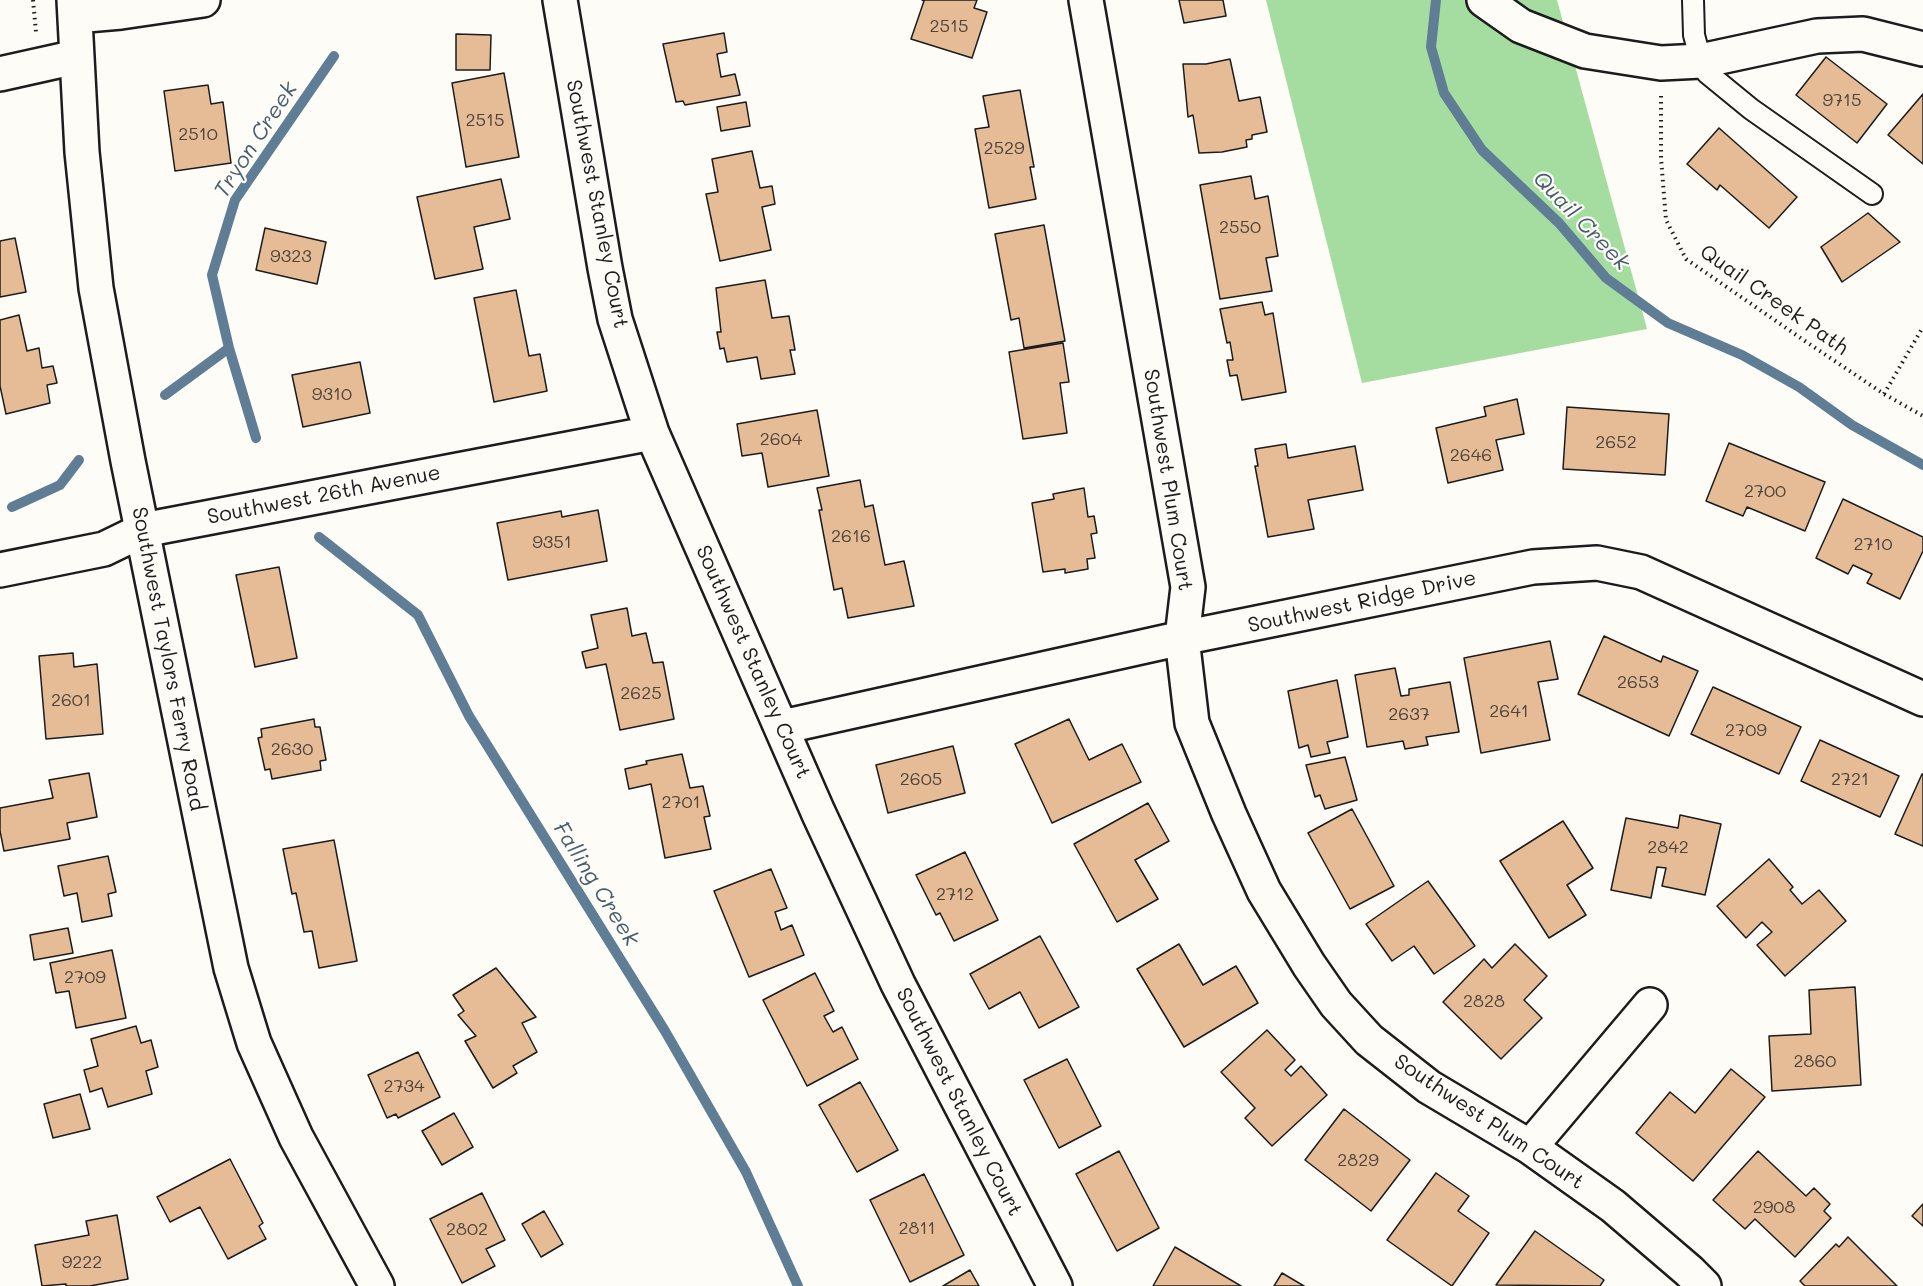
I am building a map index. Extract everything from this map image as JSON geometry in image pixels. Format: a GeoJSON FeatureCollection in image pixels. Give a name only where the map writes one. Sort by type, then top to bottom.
{"type":"FeatureCollection","features":[{"type":"Feature","properties":{"kind":"street"},"geometry":{"type":"LineString","coordinates":[[74,8],[155,8],[203,0]]}},
{"type":"Feature","properties":{"kind":"street","name":"Southwest Stanley Court"},"geometry":{"type":"LineString","coordinates":[[560,0],[604,268],[615,319],[652,433],[818,812],[898,984],[1055,1286]]}},
{"type":"Feature","properties":{"kind":"street","name":"Southwest Plum Court"},"geometry":{"type":"LineString","coordinates":[[1086,0],[1188,587],[1182,638],[1192,723],[1229,814],[1264,891],[1309,965],[1336,1004],[1370,1040],[1429,1087],[1530,1147],[1613,1206],[1704,1286]]}},
{"type":"Feature","properties":{"kind":"street"},"geometry":{"type":"LineString","coordinates":[[1484,0],[1521,26],[1585,51],[1661,63],[1701,61],[1816,36],[1863,34],[1923,49]]}},
{"type":"Feature","properties":{"kind":"street","name":"Southwest Taylors Ferry Road"},"geometry":{"type":"LineString","coordinates":[[74,8],[82,152],[96,288],[128,461],[231,968],[254,1043],[296,1137],[376,1286]]}},
{"type":"Feature","properties":{"kind":"street"},"geometry":{"type":"LineString","coordinates":[[0,74],[76,57]]}},
{"type":"Feature","properties":{"kind":"street","name":"Southwest 26th Avenue"},"geometry":{"type":"LineString","coordinates":[[0,570],[104,549],[143,530],[652,433]]}},
{"type":"Feature","properties":{"kind":"street","name":"Southwest Ridge Drive"},"geometry":{"type":"LineString","coordinates":[[782,727],[1182,638],[1533,567],[1597,563],[1641,572],[1923,699]]}},
{"type":"Feature","properties":{"kind":"street"},"geometry":{"type":"LineString","coordinates":[[1530,1147],[1650,1005]]}},
{"type":"Feature","properties":{"kind":"lane"},"geometry":{"type":"LineString","coordinates":[[1693,0],[1694,35],[1707,73],[1751,109],[1872,194]]}},
{"type":"Feature","properties":{"kind":"path","name":"Quail Creek Path"},"geometry":{"type":"LineString","coordinates":[[1661,63],[1661,158],[1666,220],[1686,259],[1884,394],[1923,416]]}},
{"type":"Feature","properties":{"kind":"path"},"geometry":{"type":"LineString","coordinates":[[1884,394],[1923,327]]}},
{"type":"Feature","properties":{"kind":"green space"},"geometry":{"type":"Polygon","coordinates":[[[1266,0],[1557,0],[1647,329],[1362,383],[1266,0]]]}},
{"type":"Feature","properties":{"kind":"building"},"geometry":{"type":"Polygon","coordinates":[[[922,0],[977,0],[974,8],[987,12],[972,58],[911,39],[924,1],[922,0]]]}},
{"type":"Feature","properties":{"kind":"building"},"geometry":{"type":"Polygon","coordinates":[[[1179,0],[1223,0],[1226,16],[1184,23],[1179,0]]]}},
{"type":"Feature","properties":{"kind":"building"},"geometry":{"type":"Polygon","coordinates":[[[724,33],[727,52],[717,54],[721,77],[735,74],[740,95],[685,105],[683,101],[676,102],[663,44],[724,33]]]}},
{"type":"Feature","properties":{"kind":"building"},"geometry":{"type":"Polygon","coordinates":[[[456,34],[491,35],[490,70],[456,70],[456,34]]]}},
{"type":"Feature","properties":{"kind":"building"},"geometry":{"type":"Polygon","coordinates":[[[1826,57],[1887,104],[1857,143],[1796,95],[1826,57]]]}},
{"type":"Feature","properties":{"kind":"building"},"geometry":{"type":"Polygon","coordinates":[[[1230,59],[1239,101],[1260,97],[1267,132],[1252,135],[1252,139],[1246,140],[1247,147],[1222,152],[1199,153],[1193,115],[1188,117],[1183,64],[1206,64],[1230,59]]]}},
{"type":"Feature","properties":{"kind":"building"},"geometry":{"type":"Polygon","coordinates":[[[504,73],[519,157],[466,167],[452,83],[504,73]]]}},
{"type":"Feature","properties":{"kind":"building"},"geometry":{"type":"Polygon","coordinates":[[[208,85],[211,104],[223,102],[231,163],[175,171],[164,91],[208,85]]]}},
{"type":"Feature","properties":{"kind":"building"},"geometry":{"type":"Polygon","coordinates":[[[1020,90],[1034,167],[1030,167],[1036,199],[989,208],[975,129],[989,127],[983,96],[1020,90]]]}},
{"type":"Feature","properties":{"kind":"building"},"geometry":{"type":"Polygon","coordinates":[[[1923,94],[1923,164],[1888,135],[1923,94]]]}},
{"type":"Feature","properties":{"kind":"building"},"geometry":{"type":"Polygon","coordinates":[[[746,102],[750,126],[721,131],[717,107],[746,102]]]}},
{"type":"Feature","properties":{"kind":"building"},"geometry":{"type":"Polygon","coordinates":[[[1719,128],[1797,197],[1769,228],[1720,185],[1717,190],[1687,164],[1719,128]]]}},
{"type":"Feature","properties":{"kind":"building"},"geometry":{"type":"Polygon","coordinates":[[[752,151],[760,188],[772,186],[775,204],[762,207],[771,250],[720,261],[706,194],[718,192],[712,159],[752,151]]]}},
{"type":"Feature","properties":{"kind":"building"},"geometry":{"type":"Polygon","coordinates":[[[1251,176],[1255,199],[1268,196],[1278,256],[1266,258],[1272,291],[1220,299],[1200,185],[1251,176]]]}},
{"type":"Feature","properties":{"kind":"building"},"geometry":{"type":"Polygon","coordinates":[[[501,179],[510,219],[474,227],[483,269],[435,279],[417,197],[501,179]]]}},
{"type":"Feature","properties":{"kind":"building"},"geometry":{"type":"Polygon","coordinates":[[[1868,213],[1900,242],[1842,282],[1821,247],[1868,213]]]}},
{"type":"Feature","properties":{"kind":"building"},"geometry":{"type":"Polygon","coordinates":[[[1044,225],[1065,341],[1024,348],[1019,318],[1011,320],[995,234],[1044,225]]]}},
{"type":"Feature","properties":{"kind":"building"},"geometry":{"type":"Polygon","coordinates":[[[265,228],[326,242],[317,284],[256,270],[265,228]]]}},
{"type":"Feature","properties":{"kind":"building"},"geometry":{"type":"Polygon","coordinates":[[[15,238],[26,292],[0,297],[0,241],[15,238]]]}},
{"type":"Feature","properties":{"kind":"building"},"geometry":{"type":"Polygon","coordinates":[[[765,280],[772,318],[789,316],[795,350],[790,350],[795,374],[761,379],[757,357],[727,362],[724,348],[720,349],[717,332],[721,332],[716,288],[765,280]]]}},
{"type":"Feature","properties":{"kind":"building"},"geometry":{"type":"Polygon","coordinates":[[[516,290],[529,356],[540,354],[547,391],[494,402],[474,298],[516,290]]]}},
{"type":"Feature","properties":{"kind":"building"},"geometry":{"type":"Polygon","coordinates":[[[1262,302],[1265,315],[1273,313],[1286,392],[1242,400],[1237,375],[1230,376],[1227,360],[1233,360],[1220,309],[1262,302]]]}},
{"type":"Feature","properties":{"kind":"building"},"geometry":{"type":"Polygon","coordinates":[[[19,315],[27,351],[39,348],[42,368],[53,366],[57,383],[47,385],[50,403],[6,414],[0,386],[0,320],[19,315]]]}},
{"type":"Feature","properties":{"kind":"building"},"geometry":{"type":"Polygon","coordinates":[[[1063,343],[1069,382],[1060,383],[1067,433],[1023,439],[1009,352],[1063,343]]]}},
{"type":"Feature","properties":{"kind":"building"},"geometry":{"type":"Polygon","coordinates":[[[360,362],[370,413],[303,427],[292,375],[360,362]]]}},
{"type":"Feature","properties":{"kind":"building"},"geometry":{"type":"Polygon","coordinates":[[[1517,399],[1524,434],[1496,440],[1503,470],[1448,483],[1436,428],[1486,416],[1484,407],[1517,399]]]}},
{"type":"Feature","properties":{"kind":"building"},"geometry":{"type":"Polygon","coordinates":[[[1567,407],[1669,414],[1665,475],[1563,469],[1567,407]]]}},
{"type":"Feature","properties":{"kind":"building"},"geometry":{"type":"Polygon","coordinates":[[[817,410],[829,476],[768,487],[762,453],[742,456],[737,424],[817,410]]]}},
{"type":"Feature","properties":{"kind":"building"},"geometry":{"type":"Polygon","coordinates":[[[1729,443],[1825,482],[1805,531],[1747,507],[1743,516],[1706,501],[1729,443]]]}},
{"type":"Feature","properties":{"kind":"building"},"geometry":{"type":"Polygon","coordinates":[[[1286,444],[1288,458],[1355,446],[1363,490],[1308,500],[1314,529],[1268,537],[1255,466],[1258,466],[1255,449],[1286,444]]]}},
{"type":"Feature","properties":{"kind":"building"},"geometry":{"type":"Polygon","coordinates":[[[860,480],[865,507],[873,505],[885,565],[904,561],[914,606],[848,618],[842,588],[834,590],[817,488],[860,480]]]}},
{"type":"Feature","properties":{"kind":"building"},"geometry":{"type":"Polygon","coordinates":[[[1084,488],[1088,517],[1094,516],[1097,533],[1091,534],[1095,558],[1087,559],[1088,569],[1065,573],[1065,569],[1043,572],[1032,503],[1054,499],[1053,494],[1084,488]]]}},
{"type":"Feature","properties":{"kind":"building"},"geometry":{"type":"Polygon","coordinates":[[[1843,499],[1923,537],[1923,551],[1900,599],[1867,583],[1872,574],[1853,565],[1848,574],[1816,558],[1843,499]]]}},
{"type":"Feature","properties":{"kind":"building"},"geometry":{"type":"Polygon","coordinates":[[[598,510],[607,561],[508,580],[497,523],[561,511],[562,517],[598,510]]]}},
{"type":"Feature","properties":{"kind":"building"},"geometry":{"type":"Polygon","coordinates":[[[279,567],[297,658],[255,667],[236,575],[279,567]]]}},
{"type":"Feature","properties":{"kind":"building"},"geometry":{"type":"Polygon","coordinates":[[[627,608],[632,636],[646,633],[653,663],[663,662],[674,719],[620,730],[606,664],[586,668],[582,652],[598,648],[591,615],[627,608]]]}},
{"type":"Feature","properties":{"kind":"building"},"geometry":{"type":"Polygon","coordinates":[[[1604,636],[1661,662],[1663,656],[1698,671],[1669,736],[1578,694],[1604,636]]]}},
{"type":"Feature","properties":{"kind":"building"},"geometry":{"type":"Polygon","coordinates":[[[1550,641],[1558,679],[1538,682],[1550,740],[1481,753],[1464,658],[1550,641]]]}},
{"type":"Feature","properties":{"kind":"building"},"geometry":{"type":"Polygon","coordinates":[[[73,653],[74,667],[97,664],[103,734],[46,739],[39,656],[73,653]]]}},
{"type":"Feature","properties":{"kind":"building"},"geometry":{"type":"Polygon","coordinates":[[[1395,668],[1401,696],[1409,695],[1409,689],[1450,682],[1459,732],[1426,737],[1428,745],[1405,749],[1403,741],[1367,747],[1355,675],[1395,668]]]}},
{"type":"Feature","properties":{"kind":"building"},"geometry":{"type":"Polygon","coordinates":[[[1337,680],[1348,737],[1327,742],[1330,753],[1311,757],[1308,745],[1299,748],[1288,691],[1337,680]]]}},
{"type":"Feature","properties":{"kind":"building"},"geometry":{"type":"Polygon","coordinates":[[[1713,687],[1801,727],[1779,774],[1691,734],[1713,687]]]}},
{"type":"Feature","properties":{"kind":"building"},"geometry":{"type":"Polygon","coordinates":[[[314,719],[315,727],[320,727],[326,760],[320,761],[321,770],[272,779],[270,769],[265,770],[258,738],[262,737],[261,729],[314,719]]]}},
{"type":"Feature","properties":{"kind":"building"},"geometry":{"type":"Polygon","coordinates":[[[1069,719],[1089,760],[1122,744],[1141,782],[1052,823],[1015,744],[1069,719]]]}},
{"type":"Feature","properties":{"kind":"building"},"geometry":{"type":"Polygon","coordinates":[[[1820,740],[1899,776],[1880,817],[1801,781],[1820,740]]]}},
{"type":"Feature","properties":{"kind":"building"},"geometry":{"type":"Polygon","coordinates":[[[953,746],[965,793],[888,813],[876,765],[953,746]]]}},
{"type":"Feature","properties":{"kind":"building"},"geometry":{"type":"Polygon","coordinates":[[[682,754],[690,788],[703,786],[710,816],[704,817],[711,849],[665,858],[651,784],[629,789],[625,769],[647,764],[646,761],[682,754]]]}},
{"type":"Feature","properties":{"kind":"building"},"geometry":{"type":"Polygon","coordinates":[[[1345,757],[1357,800],[1325,809],[1320,795],[1315,797],[1306,765],[1345,757]]]}},
{"type":"Feature","properties":{"kind":"building"},"geometry":{"type":"Polygon","coordinates":[[[89,773],[97,817],[67,823],[70,839],[4,851],[0,831],[0,808],[53,798],[49,780],[89,773]]]}},
{"type":"Feature","properties":{"kind":"building"},"geometry":{"type":"Polygon","coordinates":[[[1923,774],[1923,846],[1895,834],[1923,774]]]}},
{"type":"Feature","properties":{"kind":"building"},"geometry":{"type":"Polygon","coordinates":[[[1148,803],[1169,841],[1135,860],[1158,899],[1117,922],[1074,844],[1148,803]]]}},
{"type":"Feature","properties":{"kind":"building"},"geometry":{"type":"Polygon","coordinates":[[[1352,809],[1394,886],[1350,909],[1308,833],[1352,809]]]}},
{"type":"Feature","properties":{"kind":"building"},"geometry":{"type":"Polygon","coordinates":[[[1680,815],[1721,824],[1705,895],[1662,886],[1666,868],[1657,867],[1651,898],[1611,890],[1626,818],[1678,828],[1680,815]]]}},
{"type":"Feature","properties":{"kind":"building"},"geometry":{"type":"Polygon","coordinates":[[[1563,821],[1593,868],[1567,885],[1586,915],[1549,938],[1500,861],[1563,821]]]}},
{"type":"Feature","properties":{"kind":"building"},"geometry":{"type":"Polygon","coordinates":[[[334,840],[357,961],[319,968],[312,931],[304,932],[296,893],[292,894],[283,849],[334,840]]]}},
{"type":"Feature","properties":{"kind":"building"},"geometry":{"type":"Polygon","coordinates":[[[965,852],[998,920],[954,941],[940,913],[936,915],[916,875],[965,852]]]}},
{"type":"Feature","properties":{"kind":"building"},"geometry":{"type":"Polygon","coordinates":[[[108,856],[116,892],[108,894],[112,916],[82,922],[77,893],[64,896],[58,866],[108,856]]]}},
{"type":"Feature","properties":{"kind":"building"},"geometry":{"type":"Polygon","coordinates":[[[1769,859],[1793,887],[1790,890],[1802,904],[1819,890],[1846,921],[1785,976],[1757,945],[1772,932],[1762,922],[1746,938],[1717,906],[1769,859]]]}},
{"type":"Feature","properties":{"kind":"building"},"geometry":{"type":"Polygon","coordinates":[[[771,869],[787,908],[775,912],[781,930],[792,925],[804,955],[749,977],[714,891],[771,869]]]}},
{"type":"Feature","properties":{"kind":"building"},"geometry":{"type":"Polygon","coordinates":[[[1428,881],[1475,946],[1434,974],[1414,946],[1392,961],[1366,924],[1428,881]]]}},
{"type":"Feature","properties":{"kind":"building"},"geometry":{"type":"Polygon","coordinates":[[[68,928],[73,953],[34,960],[30,935],[68,928]]]}},
{"type":"Feature","properties":{"kind":"building"},"geometry":{"type":"Polygon","coordinates":[[[1040,936],[1079,1007],[1039,1028],[1020,992],[989,1009],[970,974],[1040,936]]]}},
{"type":"Feature","properties":{"kind":"building"},"geometry":{"type":"Polygon","coordinates":[[[1179,944],[1203,985],[1236,966],[1258,1003],[1184,1047],[1137,969],[1179,944]]]}},
{"type":"Feature","properties":{"kind":"building"},"geometry":{"type":"Polygon","coordinates":[[[1515,944],[1547,976],[1524,1000],[1542,1018],[1501,1059],[1443,1002],[1484,959],[1492,968],[1515,944]]]}},
{"type":"Feature","properties":{"kind":"building"},"geometry":{"type":"Polygon","coordinates":[[[112,950],[126,1018],[76,1028],[69,991],[56,993],[50,963],[112,950]]]}},
{"type":"Feature","properties":{"kind":"building"},"geometry":{"type":"Polygon","coordinates":[[[496,968],[536,1017],[522,1023],[537,1052],[513,1066],[517,1073],[493,1088],[465,1041],[476,1036],[458,1015],[464,1011],[453,995],[496,968]]]}},
{"type":"Feature","properties":{"kind":"building"},"geometry":{"type":"Polygon","coordinates":[[[815,973],[834,1011],[824,1016],[833,1032],[842,1027],[858,1059],[807,1086],[763,1000],[815,973]]]}},
{"type":"Feature","properties":{"kind":"building"},"geometry":{"type":"Polygon","coordinates":[[[1855,987],[1861,1085],[1772,1091],[1769,1036],[1811,1034],[1809,990],[1855,987]]]}},
{"type":"Feature","properties":{"kind":"building"},"geometry":{"type":"Polygon","coordinates":[[[136,1026],[141,1043],[151,1040],[158,1067],[146,1071],[152,1094],[108,1107],[102,1088],[90,1092],[84,1070],[98,1066],[91,1039],[136,1026]]]}},
{"type":"Feature","properties":{"kind":"building"},"geometry":{"type":"Polygon","coordinates":[[[1267,1030],[1295,1060],[1285,1070],[1291,1076],[1301,1066],[1327,1095],[1272,1146],[1245,1118],[1255,1108],[1221,1072],[1267,1030]]]}},
{"type":"Feature","properties":{"kind":"building"},"geometry":{"type":"Polygon","coordinates":[[[418,1052],[440,1097],[398,1118],[396,1114],[387,1118],[368,1075],[418,1052]]]}},
{"type":"Feature","properties":{"kind":"building"},"geometry":{"type":"Polygon","coordinates":[[[1067,1059],[1101,1126],[1059,1148],[1024,1080],[1067,1059]]]}},
{"type":"Feature","properties":{"kind":"building"},"geometry":{"type":"Polygon","coordinates":[[[1731,1069],[1765,1097],[1693,1181],[1636,1133],[1670,1092],[1695,1113],[1731,1069]]]}},
{"type":"Feature","properties":{"kind":"building"},"geometry":{"type":"Polygon","coordinates":[[[860,1082],[898,1150],[857,1172],[819,1105],[860,1082]]]}},
{"type":"Feature","properties":{"kind":"building"},"geometry":{"type":"Polygon","coordinates":[[[80,1094],[90,1129],[53,1138],[44,1104],[80,1094]]]}},
{"type":"Feature","properties":{"kind":"building"},"geometry":{"type":"Polygon","coordinates":[[[1344,1109],[1410,1160],[1371,1211],[1305,1160],[1344,1109]]]}},
{"type":"Feature","properties":{"kind":"building"},"geometry":{"type":"Polygon","coordinates":[[[454,1113],[473,1147],[442,1165],[422,1131],[454,1113]]]}},
{"type":"Feature","properties":{"kind":"building"},"geometry":{"type":"Polygon","coordinates":[[[1119,1151],[1159,1228],[1117,1251],[1076,1174],[1119,1151]]]}},
{"type":"Feature","properties":{"kind":"building"},"geometry":{"type":"Polygon","coordinates":[[[1758,1151],[1806,1196],[1814,1188],[1830,1204],[1824,1211],[1831,1218],[1795,1257],[1755,1219],[1745,1229],[1713,1200],[1758,1151]]]}},
{"type":"Feature","properties":{"kind":"building"},"geometry":{"type":"Polygon","coordinates":[[[230,1159],[263,1223],[259,1226],[266,1239],[228,1259],[200,1207],[170,1222],[157,1197],[230,1159]]]}},
{"type":"Feature","properties":{"kind":"building"},"geometry":{"type":"Polygon","coordinates":[[[1436,1173],[1469,1196],[1458,1211],[1489,1233],[1452,1286],[1387,1240],[1436,1173]]]}},
{"type":"Feature","properties":{"kind":"building"},"geometry":{"type":"Polygon","coordinates":[[[924,1174],[964,1255],[910,1282],[870,1200],[924,1174]]]}},
{"type":"Feature","properties":{"kind":"building"},"geometry":{"type":"Polygon","coordinates":[[[482,1193],[505,1240],[486,1249],[495,1266],[462,1283],[430,1219],[482,1193]]]}},
{"type":"Feature","properties":{"kind":"building"},"geometry":{"type":"Polygon","coordinates":[[[1923,1204],[1923,1226],[1912,1216],[1923,1204]]]}},
{"type":"Feature","properties":{"kind":"building"},"geometry":{"type":"Polygon","coordinates":[[[544,1211],[563,1244],[541,1257],[522,1224],[544,1211]]]}},
{"type":"Feature","properties":{"kind":"building"},"geometry":{"type":"Polygon","coordinates":[[[117,1215],[128,1279],[90,1286],[66,1286],[66,1284],[42,1286],[35,1245],[89,1235],[86,1221],[117,1215]]]}},
{"type":"Feature","properties":{"kind":"building"},"geometry":{"type":"Polygon","coordinates":[[[1535,1231],[1604,1280],[1600,1286],[1496,1285],[1535,1231]]]}},
{"type":"Feature","properties":{"kind":"building"},"geometry":{"type":"Polygon","coordinates":[[[1848,1237],[1897,1286],[1805,1286],[1800,1281],[1836,1244],[1839,1247],[1848,1237]]]}},
{"type":"Feature","properties":{"kind":"building"},"geometry":{"type":"Polygon","coordinates":[[[1175,1247],[1241,1286],[1153,1286],[1175,1247]]]}},
{"type":"Feature","properties":{"kind":"building"},"geometry":{"type":"Polygon","coordinates":[[[970,1270],[979,1286],[943,1286],[970,1270]]]}},
{"type":"Feature","properties":{"kind":"building"},"geometry":{"type":"Polygon","coordinates":[[[1282,1273],[1304,1286],[1274,1286],[1282,1273]]]}},
{"type":"Feature","properties":{"kind":"waterway","name":"Quail Creek"},"geometry":{"type":"LineString","coordinates":[[1436,0],[1431,47],[1444,93],[1482,150],[1559,223],[1606,278],[1668,323],[1742,355],[1799,387],[1852,425],[1923,465]]}},
{"type":"Feature","properties":{"kind":"waterway","name":"Tryon Creek"},"geometry":{"type":"LineString","coordinates":[[256,438],[229,348],[212,275],[235,200],[334,56]]}},
{"type":"Feature","properties":{"kind":"waterway","name":"Tryon Creek"},"geometry":{"type":"LineString","coordinates":[[165,395],[229,348]]}},
{"type":"Feature","properties":{"kind":"waterway","name":"Tryon Creek"},"geometry":{"type":"LineString","coordinates":[[12,507],[60,485],[79,460]]}},
{"type":"Feature","properties":{"kind":"waterway","name":"Falling Creek"},"geometry":{"type":"LineString","coordinates":[[319,537],[418,615],[469,716],[665,1031],[746,1172],[798,1286]]}}]}
